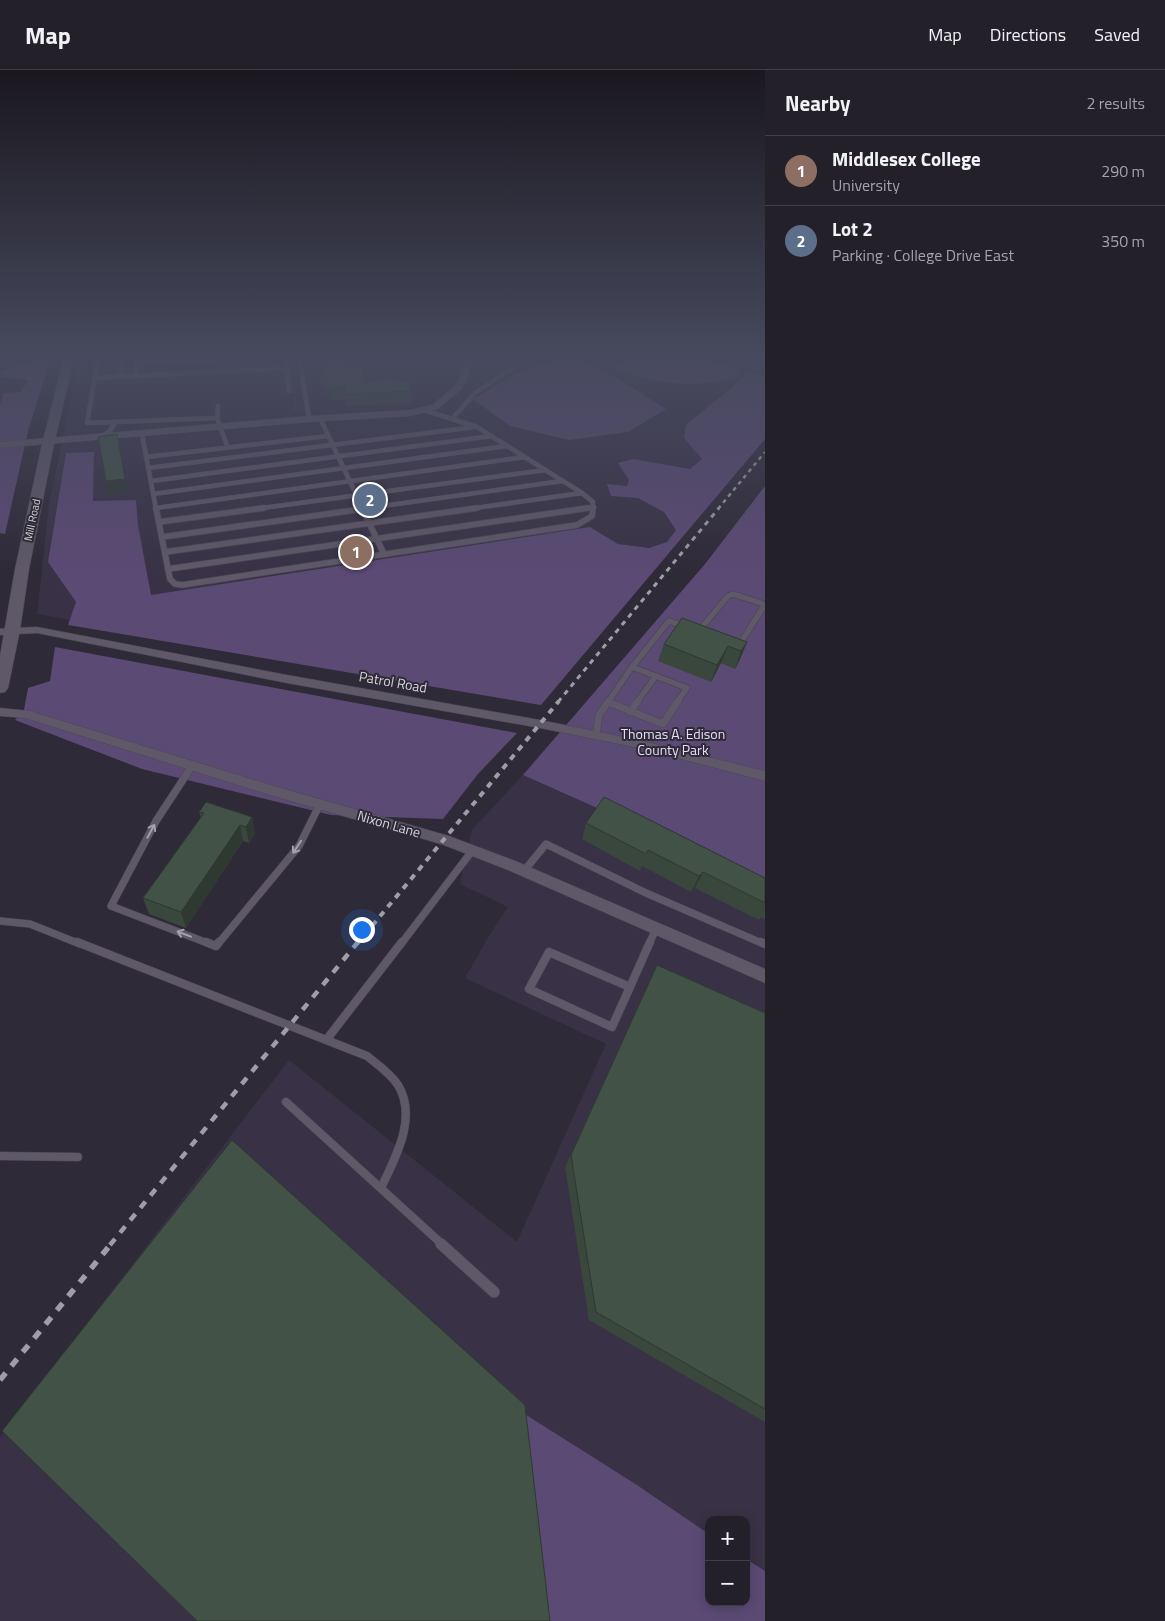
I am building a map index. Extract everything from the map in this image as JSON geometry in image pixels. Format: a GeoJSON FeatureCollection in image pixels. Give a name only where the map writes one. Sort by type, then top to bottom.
{"type":"FeatureCollection","features":[{"type":"Feature","properties":{"kind":"street","name":"Mill Road"},"geometry":{"type":"LineString","coordinates":[[0,688],[7,631],[22,570],[52,426]]}},
{"type":"Feature","properties":{"kind":"street"},"geometry":{"type":"LineString","coordinates":[[0,445],[228,426]]}},
{"type":"Feature","properties":{"kind":"street"},"geometry":{"type":"LineString","coordinates":[[48,442],[120,436]]}},
{"type":"Feature","properties":{"kind":"street","name":"Patrol Road"},"geometry":{"type":"LineString","coordinates":[[7,631],[37,630],[287,679],[596,735],[765,776]]}},
{"type":"Feature","properties":{"kind":"street","name":"Nixon Lane"},"geometry":{"type":"LineString","coordinates":[[0,712],[26,714],[192,766],[444,840],[524,871],[765,976]]}},
{"type":"Feature","properties":{"kind":"lane"},"geometry":{"type":"LineString","coordinates":[[102,436],[109,432],[113,426]]}},
{"type":"Feature","properties":{"kind":"lane"},"geometry":{"type":"LineString","coordinates":[[324,426],[384,554]]}},
{"type":"Feature","properties":{"kind":"lane"},"geometry":{"type":"LineString","coordinates":[[221,427],[228,448]]}},
{"type":"Feature","properties":{"kind":"lane"},"geometry":{"type":"LineString","coordinates":[[142,434],[148,468],[151,481],[153,494],[170,579],[175,584],[182,585],[577,525],[592,516],[594,507],[593,502],[582,493],[477,427],[148,468]]}},
{"type":"Feature","properties":{"kind":"lane"},"geometry":{"type":"LineString","coordinates":[[146,457],[328,436]]}},
{"type":"Feature","properties":{"kind":"lane"},"geometry":{"type":"LineString","coordinates":[[151,481],[492,436]]}},
{"type":"Feature","properties":{"kind":"lane"},"geometry":{"type":"LineString","coordinates":[[153,494],[508,446]]}},
{"type":"Feature","properties":{"kind":"lane"},"geometry":{"type":"LineString","coordinates":[[156,508],[525,457]]}},
{"type":"Feature","properties":{"kind":"lane"},"geometry":{"type":"LineString","coordinates":[[159,522],[546,470]]}},
{"type":"Feature","properties":{"kind":"lane"},"geometry":{"type":"LineString","coordinates":[[162,537],[562,480]]}},
{"type":"Feature","properties":{"kind":"lane"},"geometry":{"type":"LineString","coordinates":[[165,552],[582,493]]}},
{"type":"Feature","properties":{"kind":"lane"},"geometry":{"type":"LineString","coordinates":[[168,569],[594,507]]}},
{"type":"Feature","properties":{"kind":"lane"},"geometry":{"type":"LineString","coordinates":[[698,632],[728,596],[733,594],[761,603],[764,606],[738,647],[730,644]]}},
{"type":"Feature","properties":{"kind":"lane"},"geometry":{"type":"LineString","coordinates":[[596,735],[598,715],[632,667],[669,621],[706,635]]}},
{"type":"Feature","properties":{"kind":"lane"},"geometry":{"type":"LineString","coordinates":[[607,702],[663,724],[687,688],[632,667]]}},
{"type":"Feature","properties":{"kind":"lane"},"geometry":{"type":"LineString","coordinates":[[630,712],[656,676]]}},
{"type":"Feature","properties":{"kind":"lane"},"geometry":{"type":"LineString","coordinates":[[192,766],[156,821],[111,906],[216,946],[299,846],[320,804]]}},
{"type":"Feature","properties":{"kind":"lane"},"geometry":{"type":"LineString","coordinates":[[524,871],[546,844],[646,894],[765,944]]}},
{"type":"Feature","properties":{"kind":"lane"},"geometry":{"type":"LineString","coordinates":[[327,1039],[472,851]]}},
{"type":"Feature","properties":{"kind":"lane"},"geometry":{"type":"LineString","coordinates":[[0,921],[30,924],[327,1039],[367,1056],[383,1066],[397,1083],[404,1099],[406,1122],[403,1141],[381,1188]]}},
{"type":"Feature","properties":{"kind":"lane"},"geometry":{"type":"LineString","coordinates":[[630,988],[549,952],[529,989],[612,1026],[630,988],[656,929]]}},
{"type":"Feature","properties":{"kind":"lane"},"geometry":{"type":"LineString","coordinates":[[286,1102],[494,1292]]}},
{"type":"Feature","properties":{"kind":"lane"},"geometry":{"type":"LineString","coordinates":[[0,1156],[78,1157]]}},
{"type":"Feature","properties":{"kind":"shaded area"},"geometry":{"type":"Polygon","coordinates":[[[65,426],[765,426],[765,439],[628,599],[541,705],[37,614],[49,504],[65,426]]]}},
{"type":"Feature","properties":{"kind":"shaded area"},"geometry":{"type":"Polygon","coordinates":[[[523,775],[765,883],[765,1571],[750,1562],[750,1516],[705,1516],[705,1531],[637,1485],[544,1621],[0,1621],[0,1437],[289,1060],[517,1242],[606,1044],[465,978],[508,907],[460,884],[472,830],[523,775]]]}},
{"type":"Feature","properties":{"kind":"green space"},"geometry":{"type":"Polygon","coordinates":[[[0,426],[29,426],[5,534],[0,533],[0,426]]]}},
{"type":"Feature","properties":{"kind":"green space"},"geometry":{"type":"Polygon","coordinates":[[[512,426],[637,426],[628,432],[569,440],[512,426]]]}},
{"type":"Feature","properties":{"kind":"green space"},"geometry":{"type":"Polygon","coordinates":[[[686,426],[765,426],[765,439],[541,705],[68,625],[76,602],[48,562],[66,453],[94,452],[93,501],[136,500],[138,525],[151,595],[590,527],[618,544],[649,548],[667,542],[676,530],[664,512],[638,498],[611,496],[607,484],[627,486],[629,480],[618,463],[633,459],[690,469],[702,459],[684,438],[686,426]]]}},
{"type":"Feature","properties":{"kind":"green space","name":"Thomas A. Edison County Park"},"geometry":{"type":"Polygon","coordinates":[[[765,486],[765,883],[523,775],[705,564],[765,486]]]}},
{"type":"Feature","properties":{"kind":"green space"},"geometry":{"type":"Polygon","coordinates":[[[55,647],[517,733],[478,774],[443,819],[331,815],[142,769],[15,720],[24,710],[28,688],[50,681],[55,647]]]}},
{"type":"Feature","properties":{"kind":"green space"},"geometry":{"type":"Polygon","coordinates":[[[520,1411],[637,1485],[705,1531],[705,1606],[750,1606],[750,1562],[765,1571],[765,1621],[544,1621],[520,1411]]]}},
{"type":"Feature","properties":{"kind":"building"},"geometry":{"type":"Polygon","coordinates":[[[117,434],[125,479],[106,481],[98,437],[117,434]]]}},
{"type":"Feature","properties":{"kind":"building"},"geometry":{"type":"Polygon","coordinates":[[[682,618],[747,642],[741,651],[728,646],[717,665],[664,644],[682,618]]]}},
{"type":"Feature","properties":{"kind":"building"},"geometry":{"type":"Polygon","coordinates":[[[604,797],[765,878],[765,903],[703,872],[699,876],[648,850],[646,854],[586,823],[604,797]]]}},
{"type":"Feature","properties":{"kind":"building"},"geometry":{"type":"Polygon","coordinates":[[[206,802],[252,817],[246,827],[240,825],[181,912],[143,898],[204,813],[199,812],[206,802]]]}},
{"type":"Feature","properties":{"kind":"building"},"geometry":{"type":"Polygon","coordinates":[[[657,965],[765,1013],[765,1409],[596,1312],[571,1155],[657,965]]]}},
{"type":"Feature","properties":{"kind":"building"},"geometry":{"type":"Polygon","coordinates":[[[232,1140],[525,1405],[550,1621],[197,1621],[2,1431],[232,1140]]]}},
{"type":"Feature","properties":{"kind":"railway"},"geometry":{"type":"LineString","coordinates":[[718,509],[765,452]]}},
{"type":"Feature","properties":{"kind":"railway"},"geometry":{"type":"LineString","coordinates":[[558,702],[719,508]]}},
{"type":"Feature","properties":{"kind":"railway"},"geometry":{"type":"LineString","coordinates":[[357,944],[559,701]]}},
{"type":"Feature","properties":{"kind":"railway"},"geometry":{"type":"LineString","coordinates":[[110,1245],[358,942]]}},
{"type":"Feature","properties":{"kind":"railway"},"geometry":{"type":"LineString","coordinates":[[0,1380],[111,1244]]}},
{"type":"Feature","properties":{"kind":"place","name":"Lot 2"},"geometry":{"type":"Point","coordinates":[370,500]}},
{"type":"Feature","properties":{"kind":"place","name":"Middlesex College"},"geometry":{"type":"Point","coordinates":[356,552]}}]}
